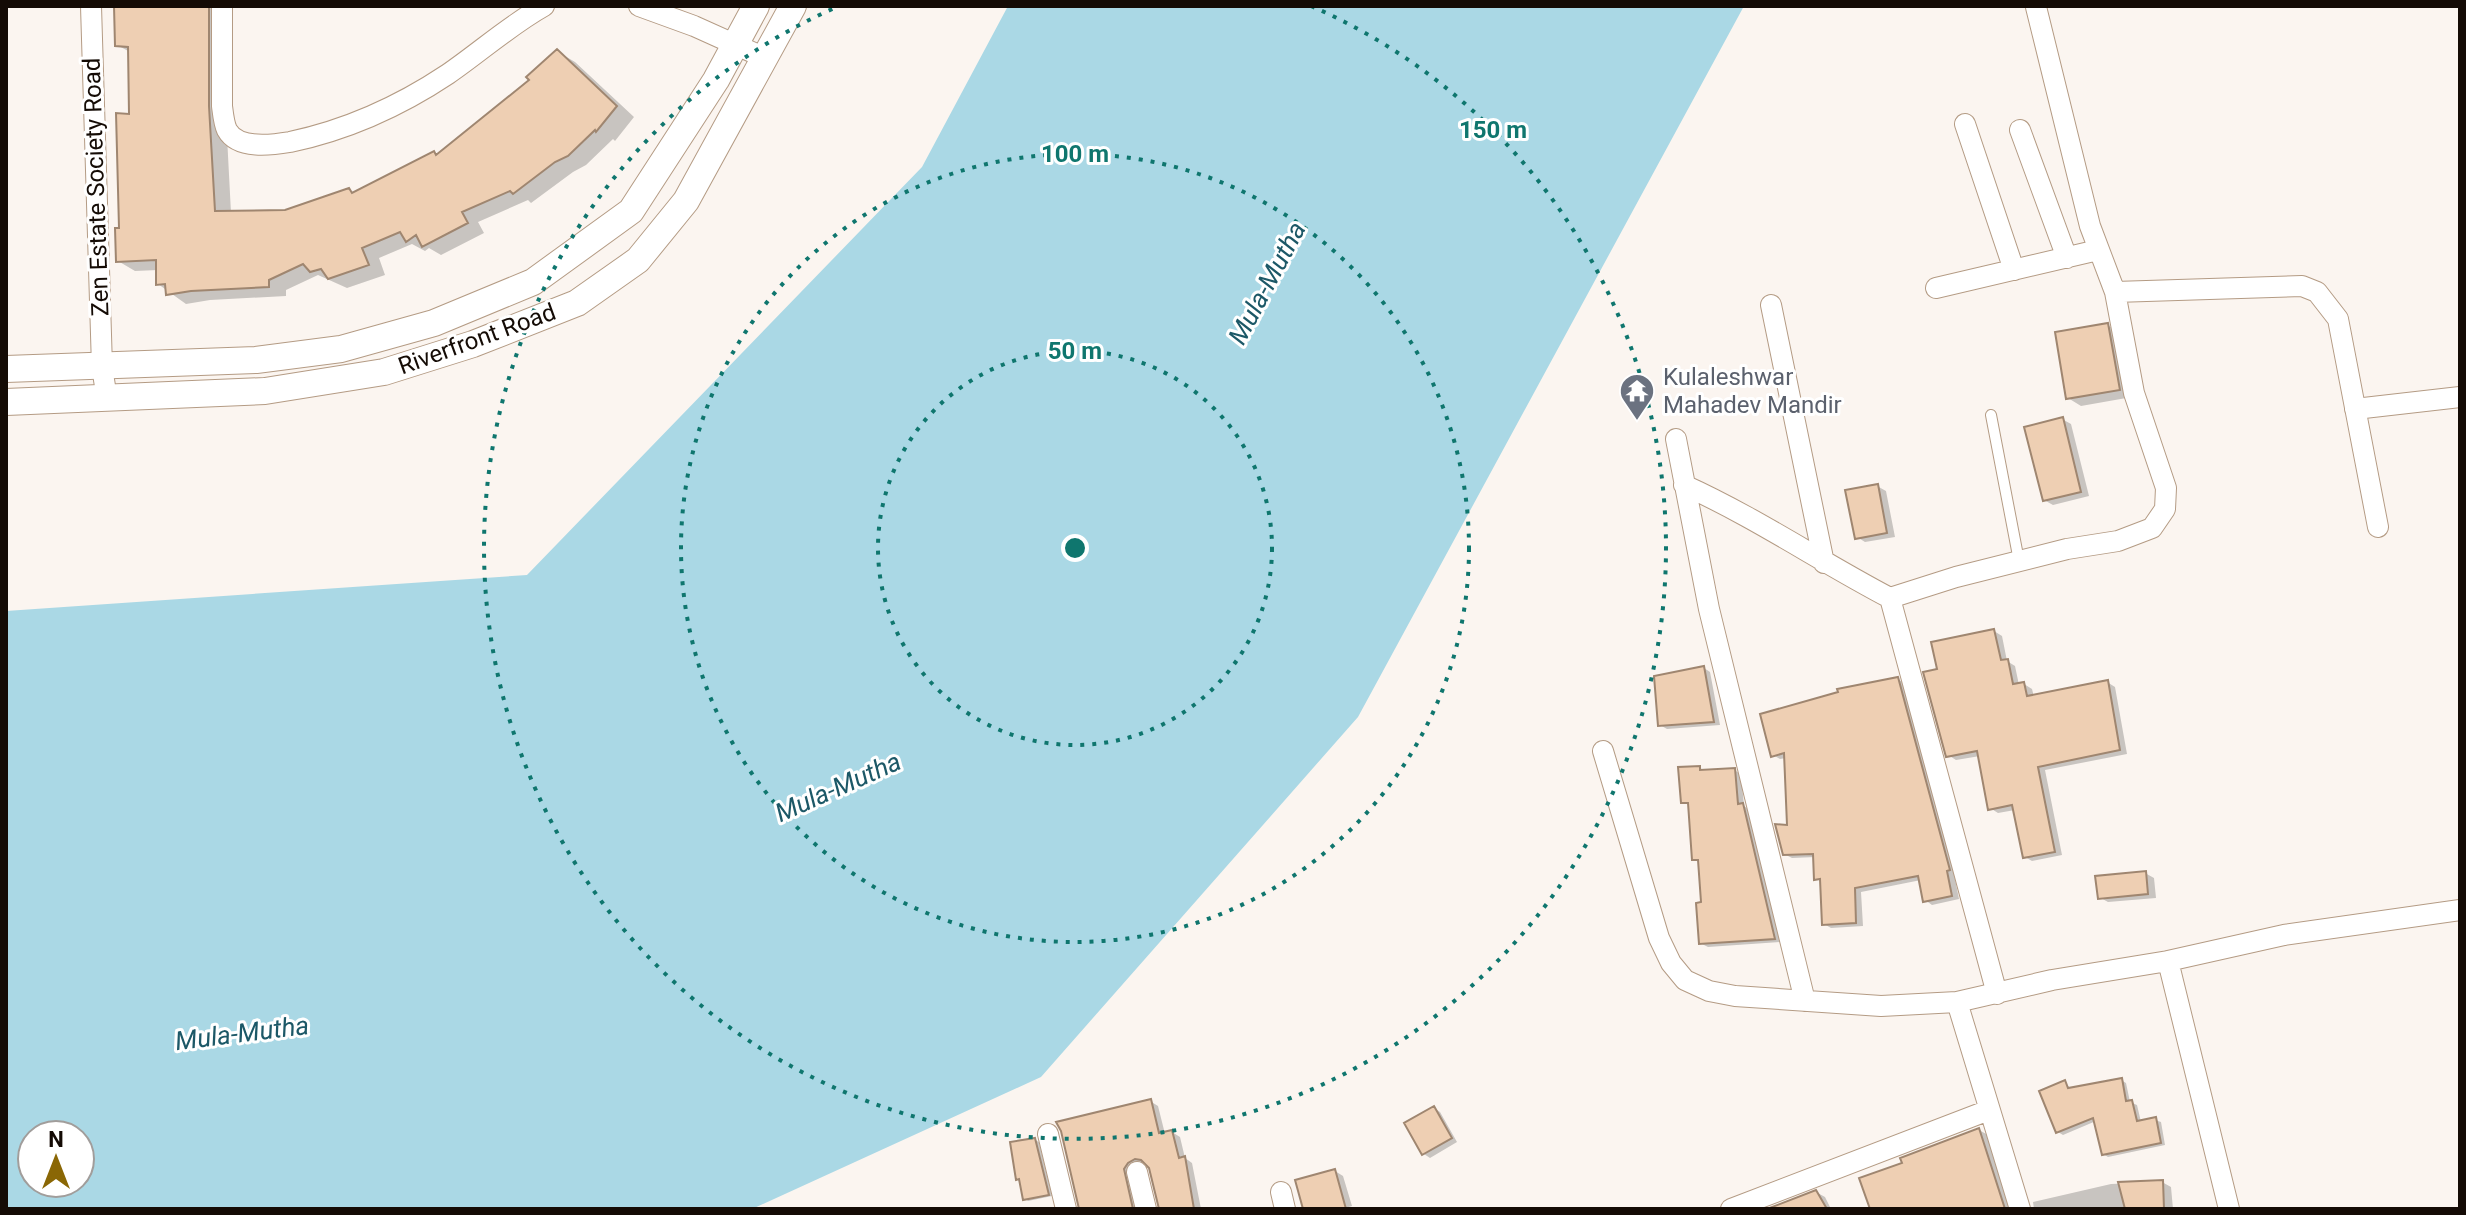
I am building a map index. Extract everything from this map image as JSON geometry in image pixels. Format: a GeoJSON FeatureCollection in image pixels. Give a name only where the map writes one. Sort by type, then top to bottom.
{"type":"FeatureCollection","features":[{"type":"Feature","properties":{"kind":"street","name":"Zen Estate Society Road"},"geometry":{"type":"LineString","coordinates":[[91,6],[102,367],[107,399]]}},
{"type":"Feature","properties":{"kind":"street"},"geometry":{"type":"LineString","coordinates":[[222,6],[222,106],[228,132],[235,139],[251,144],[277,144],[316,137],[358,123],[386,109],[447,75],[544,6]]}},
{"type":"Feature","properties":{"kind":"street"},"geometry":{"type":"LineString","coordinates":[[639,6],[765,58]]}},
{"type":"Feature","properties":{"kind":"street","name":"Riverfront Road"},"geometry":{"type":"LineString","coordinates":[[6,369],[256,360],[341,349],[434,323],[533,282],[631,211],[716,80],[756,6]]}},
{"type":"Feature","properties":{"kind":"street","name":"Riverfront Road"},"geometry":{"type":"LineString","coordinates":[[6,402],[265,391],[384,372],[473,344],[577,303],[638,260],[686,201],[793,6]]}},
{"type":"Feature","properties":{"kind":"street"},"geometry":{"type":"LineString","coordinates":[[1684,485],[1726,504],[1824,563],[1890,598],[1956,577],[2067,549],[2118,541],[2152,528],[2165,509],[2166,488],[2134,393],[2115,292],[2098,250],[2036,7]]}},
{"type":"Feature","properties":{"kind":"street"},"geometry":{"type":"LineString","coordinates":[[1965,124],[2014,270]]}},
{"type":"Feature","properties":{"kind":"street"},"geometry":{"type":"LineString","coordinates":[[2020,130],[2067,258]]}},
{"type":"Feature","properties":{"kind":"street"},"geometry":{"type":"LineString","coordinates":[[1936,288],[2098,250]]}},
{"type":"Feature","properties":{"kind":"street"},"geometry":{"type":"LineString","coordinates":[[2115,292],[2302,286],[2317,292],[2338,319],[2378,527]]}},
{"type":"Feature","properties":{"kind":"street"},"geometry":{"type":"LineString","coordinates":[[1771,305],[1824,563]]}},
{"type":"Feature","properties":{"kind":"street"},"geometry":{"type":"LineString","coordinates":[[2355,409],[2460,397]]}},
{"type":"Feature","properties":{"kind":"street"},"geometry":{"type":"LineString","coordinates":[[1676,439],[1709,609],[1805,1001]]}},
{"type":"Feature","properties":{"kind":"street"},"geometry":{"type":"LineString","coordinates":[[1890,598],[1997,994]]}},
{"type":"Feature","properties":{"kind":"street"},"geometry":{"type":"LineString","coordinates":[[1603,751],[1659,938],[1671,963],[1685,980],[1709,991],[1735,996],[1881,1006],[1957,1002],[2052,980],[2168,961],[2284,935],[2460,910]]}},
{"type":"Feature","properties":{"kind":"street"},"geometry":{"type":"LineString","coordinates":[[2168,961],[2229,1209]]}},
{"type":"Feature","properties":{"kind":"street"},"geometry":{"type":"LineString","coordinates":[[1957,1002],[2020,1209]]}},
{"type":"Feature","properties":{"kind":"street"},"geometry":{"type":"LineString","coordinates":[[1731,1209],[1989,1110]]}},
{"type":"Feature","properties":{"kind":"street"},"geometry":{"type":"LineString","coordinates":[[1048,1134],[1066,1209]]}},
{"type":"Feature","properties":{"kind":"street"},"geometry":{"type":"LineString","coordinates":[[1137,1172],[1146,1209]]}},
{"type":"Feature","properties":{"kind":"lane"},"geometry":{"type":"LineString","coordinates":[[1991,415],[2019,561]]}},
{"type":"Feature","properties":{"kind":"water","name":"Mula-Mutha"},"geometry":{"type":"Polygon","coordinates":[[[1008,6],[1744,6],[1358,717],[1041,1077],[752,1209],[6,1209],[6,611],[527,575],[922,167],[1008,6]]]}},
{"type":"Feature","properties":{"kind":"building"},"geometry":{"type":"Polygon","coordinates":[[[114,6],[209,6],[209,106],[215,211],[285,210],[349,188],[352,193],[434,151],[436,155],[529,80],[526,77],[557,49],[617,106],[596,132],[568,156],[555,162],[513,194],[510,191],[462,212],[468,223],[422,247],[416,235],[406,242],[400,232],[362,248],[369,265],[328,279],[321,269],[310,272],[303,264],[269,280],[269,287],[166,295],[165,284],[156,285],[156,260],[116,262],[115,228],[119,228],[116,113],[129,114],[128,47],[115,46],[114,6]]]}},
{"type":"Feature","properties":{"kind":"building"},"geometry":{"type":"Polygon","coordinates":[[[2108,323],[2120,390],[2066,399],[2055,332],[2108,323]]]}},
{"type":"Feature","properties":{"kind":"building"},"geometry":{"type":"Polygon","coordinates":[[[2063,417],[2081,492],[2043,501],[2024,427],[2063,417]]]}},
{"type":"Feature","properties":{"kind":"building"},"geometry":{"type":"Polygon","coordinates":[[[1878,484],[1887,533],[1855,539],[1845,490],[1878,484]]]}},
{"type":"Feature","properties":{"kind":"building"},"geometry":{"type":"Polygon","coordinates":[[[1994,629],[2001,660],[2008,659],[2013,684],[2024,682],[2027,696],[2108,680],[2120,750],[2038,767],[2055,852],[2023,858],[2012,805],[1988,810],[1977,751],[1946,757],[1923,672],[1937,669],[1931,642],[1994,629]]]}},
{"type":"Feature","properties":{"kind":"building"},"geometry":{"type":"Polygon","coordinates":[[[1704,666],[1714,722],[1658,726],[1654,676],[1704,666]]]}},
{"type":"Feature","properties":{"kind":"building"},"geometry":{"type":"Polygon","coordinates":[[[1898,677],[1950,870],[1947,871],[1952,896],[1923,902],[1918,876],[1855,888],[1856,923],[1822,925],[1820,879],[1814,880],[1813,854],[1783,855],[1775,824],[1787,825],[1784,753],[1771,757],[1760,714],[1838,692],[1837,689],[1898,677]]]}},
{"type":"Feature","properties":{"kind":"building"},"geometry":{"type":"Polygon","coordinates":[[[1700,766],[1700,770],[1735,768],[1738,804],[1743,803],[1775,939],[1699,944],[1696,903],[1701,902],[1698,860],[1692,860],[1688,803],[1681,803],[1678,767],[1700,766]]]}},
{"type":"Feature","properties":{"kind":"building"},"geometry":{"type":"Polygon","coordinates":[[[2146,871],[2148,894],[2098,899],[2095,876],[2146,871]]]}},
{"type":"Feature","properties":{"kind":"building"},"geometry":{"type":"Polygon","coordinates":[[[2122,1078],[2126,1101],[2132,1100],[2137,1121],[2156,1117],[2161,1143],[2102,1155],[2093,1118],[2056,1133],[2039,1091],[2065,1080],[2068,1088],[2122,1078]]]}},
{"type":"Feature","properties":{"kind":"building"},"geometry":{"type":"Polygon","coordinates":[[[1151,1099],[1159,1133],[1172,1130],[1179,1158],[1185,1156],[1194,1209],[1159,1209],[1149,1168],[1141,1160],[1135,1159],[1124,1169],[1133,1209],[1079,1209],[1061,1131],[1056,1122],[1151,1099]]]}},
{"type":"Feature","properties":{"kind":"building"},"geometry":{"type":"Polygon","coordinates":[[[1434,1106],[1452,1138],[1422,1155],[1404,1123],[1434,1106]]]}},
{"type":"Feature","properties":{"kind":"building"},"geometry":{"type":"Polygon","coordinates":[[[1979,1128],[2005,1209],[1870,1209],[1859,1178],[1902,1163],[1900,1158],[1979,1128]]]}},
{"type":"Feature","properties":{"kind":"building"},"geometry":{"type":"Polygon","coordinates":[[[1035,1138],[1049,1195],[1023,1200],[1019,1179],[1016,1180],[1010,1142],[1035,1138]]]}},
{"type":"Feature","properties":{"kind":"building"},"geometry":{"type":"Polygon","coordinates":[[[1335,1169],[1346,1209],[1303,1209],[1295,1180],[1335,1169]]]}},
{"type":"Feature","properties":{"kind":"building"},"geometry":{"type":"Polygon","coordinates":[[[2163,1180],[2164,1209],[2125,1209],[2118,1182],[2163,1180]]]}},
{"type":"Feature","properties":{"kind":"building"},"geometry":{"type":"Polygon","coordinates":[[[1816,1190],[1827,1209],[1767,1209],[1816,1190]]]}},
{"type":"Feature","properties":{"kind":"place","name":"Kulaleshwar Mahadev Mandir"},"geometry":{"type":"Point","coordinates":[1637,422]}}]}
